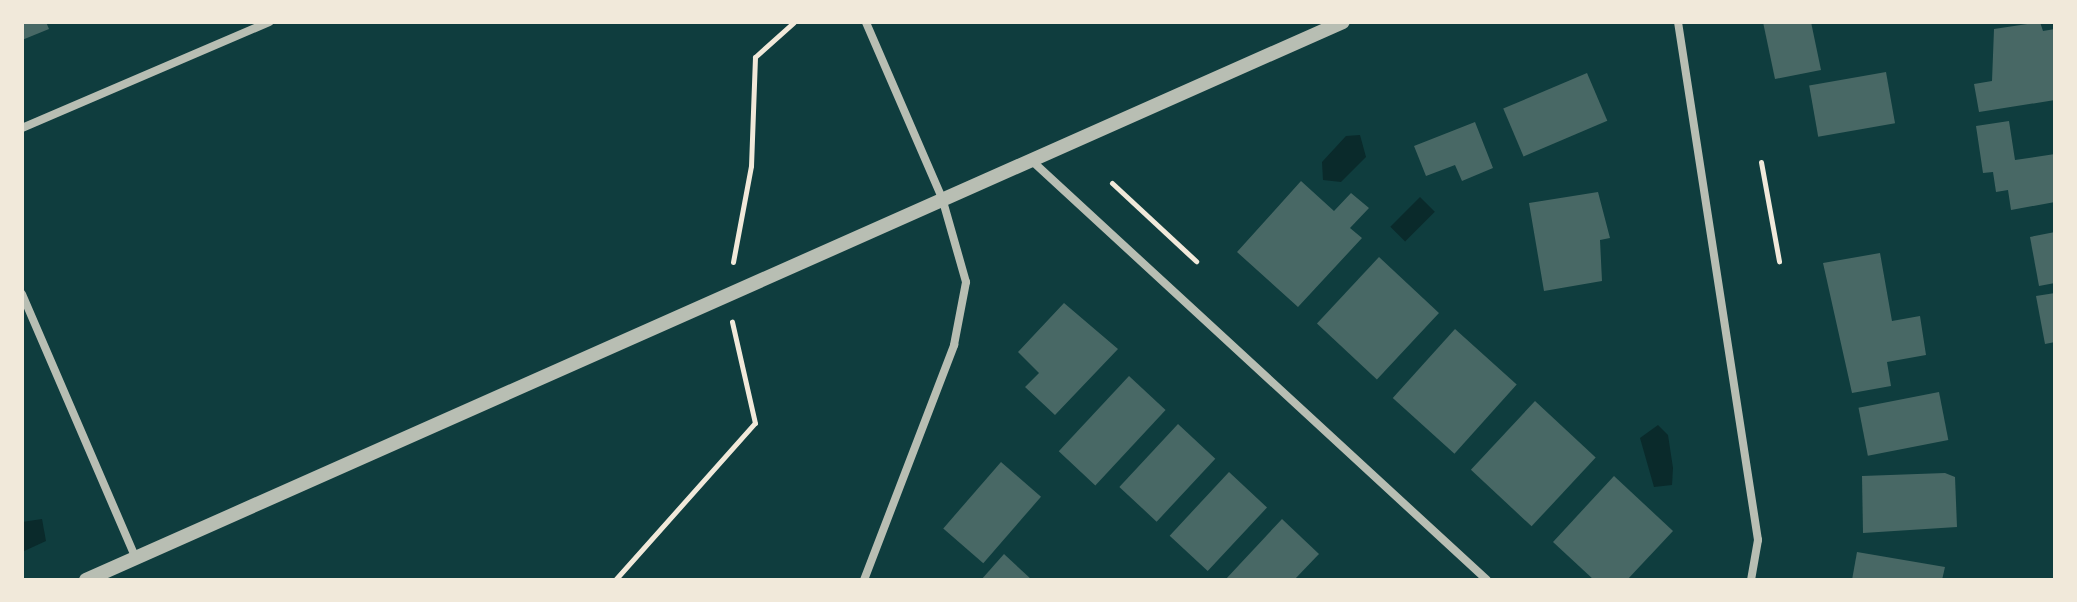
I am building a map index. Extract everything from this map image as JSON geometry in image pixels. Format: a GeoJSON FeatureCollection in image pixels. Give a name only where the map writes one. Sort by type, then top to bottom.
{"type":"FeatureCollection","features":[{"type":"Feature","properties":{"kind":"street"},"geometry":{"type":"LineString","coordinates":[[22,128],[269,22]]}},
{"type":"Feature","properties":{"kind":"street"},"geometry":{"type":"LineString","coordinates":[[864,580],[961,311],[962,261],[942,198],[866,22]]}},
{"type":"Feature","properties":{"kind":"street"},"geometry":{"type":"LineString","coordinates":[[86,580],[1343,22]]}},
{"type":"Feature","properties":{"kind":"street"},"geometry":{"type":"LineString","coordinates":[[1678,22],[1758,540],[1751,580]]}},
{"type":"Feature","properties":{"kind":"street"},"geometry":{"type":"LineString","coordinates":[[1030,159],[1487,580]]}},
{"type":"Feature","properties":{"kind":"street"},"geometry":{"type":"LineString","coordinates":[[22,294],[135,556]]}},
{"type":"Feature","properties":{"kind":"path"},"geometry":{"type":"LineString","coordinates":[[733,262],[751,166],[755,57],[794,22]]}},
{"type":"Feature","properties":{"kind":"path"},"geometry":{"type":"LineString","coordinates":[[1761,162],[1779,261]]}},
{"type":"Feature","properties":{"kind":"path"},"geometry":{"type":"LineString","coordinates":[[1112,183],[1196,261]]}},
{"type":"Feature","properties":{"kind":"path"},"geometry":{"type":"LineString","coordinates":[[615,580],[755,423],[732,322]]}},
{"type":"Feature","properties":{"kind":"water"},"geometry":{"type":"Polygon","coordinates":[[[1360,135],[1366,157],[1341,182],[1323,180],[1322,162],[1346,136],[1360,135]]]}},
{"type":"Feature","properties":{"kind":"water"},"geometry":{"type":"Polygon","coordinates":[[[1420,197],[1435,212],[1405,242],[1390,227],[1420,197]]]}},
{"type":"Feature","properties":{"kind":"water"},"geometry":{"type":"Polygon","coordinates":[[[1658,425],[1668,435],[1672,485],[1654,487],[1640,438],[1658,425]]]}},
{"type":"Feature","properties":{"kind":"water"},"geometry":{"type":"Polygon","coordinates":[[[42,519],[46,541],[22,552],[22,522],[42,519]]]}},
{"type":"Feature","properties":{"kind":"building"},"geometry":{"type":"Polygon","coordinates":[[[22,22],[46,22],[49,29],[22,40],[22,22]]]}},
{"type":"Feature","properties":{"kind":"building"},"geometry":{"type":"Polygon","coordinates":[[[1763,22],[1811,22],[1821,70],[1775,79],[1763,22]]]}},
{"type":"Feature","properties":{"kind":"building"},"geometry":{"type":"Polygon","coordinates":[[[2040,22],[2043,31],[2055,29],[2055,100],[1979,112],[1974,84],[1992,81],[1994,29],[2040,22]]]}},
{"type":"Feature","properties":{"kind":"building"},"geometry":{"type":"Polygon","coordinates":[[[1886,72],[1895,123],[1818,137],[1809,86],[1886,72]]]}},
{"type":"Feature","properties":{"kind":"building"},"geometry":{"type":"Polygon","coordinates":[[[1587,73],[1607,121],[1524,156],[1503,109],[1587,73]]]}},
{"type":"Feature","properties":{"kind":"building"},"geometry":{"type":"Polygon","coordinates":[[[2009,121],[2015,160],[2055,154],[2055,202],[2011,210],[2008,190],[1996,192],[1993,172],[1983,173],[1976,126],[2009,121]]]}},
{"type":"Feature","properties":{"kind":"building"},"geometry":{"type":"Polygon","coordinates":[[[1475,122],[1493,168],[1462,181],[1455,165],[1426,176],[1414,146],[1475,122]]]}},
{"type":"Feature","properties":{"kind":"building"},"geometry":{"type":"Polygon","coordinates":[[[1301,181],[1334,211],[1351,193],[1369,208],[1350,228],[1362,238],[1298,307],[1237,252],[1301,181]]]}},
{"type":"Feature","properties":{"kind":"building"},"geometry":{"type":"Polygon","coordinates":[[[1598,192],[1610,238],[1600,240],[1602,281],[1544,291],[1529,203],[1598,192]]]}},
{"type":"Feature","properties":{"kind":"building"},"geometry":{"type":"Polygon","coordinates":[[[2055,232],[2055,283],[2039,286],[2030,237],[2055,232]]]}},
{"type":"Feature","properties":{"kind":"building"},"geometry":{"type":"Polygon","coordinates":[[[1880,253],[1892,321],[1920,316],[1926,355],[1887,362],[1891,386],[1852,393],[1823,263],[1880,253]]]}},
{"type":"Feature","properties":{"kind":"building"},"geometry":{"type":"Polygon","coordinates":[[[1379,257],[1439,313],[1377,379],[1317,324],[1379,257]]]}},
{"type":"Feature","properties":{"kind":"building"},"geometry":{"type":"Polygon","coordinates":[[[2055,293],[2055,342],[2045,344],[2036,296],[2055,293]]]}},
{"type":"Feature","properties":{"kind":"building"},"geometry":{"type":"Polygon","coordinates":[[[1064,303],[1118,349],[1055,415],[1025,387],[1039,373],[1018,352],[1064,303]]]}},
{"type":"Feature","properties":{"kind":"building"},"geometry":{"type":"Polygon","coordinates":[[[1455,329],[1517,385],[1454,454],[1393,398],[1455,329]]]}},
{"type":"Feature","properties":{"kind":"building"},"geometry":{"type":"Polygon","coordinates":[[[1129,376],[1166,410],[1095,485],[1059,451],[1129,376]]]}},
{"type":"Feature","properties":{"kind":"building"},"geometry":{"type":"Polygon","coordinates":[[[1939,392],[1948,440],[1868,456],[1859,408],[1939,392]]]}},
{"type":"Feature","properties":{"kind":"building"},"geometry":{"type":"Polygon","coordinates":[[[1535,401],[1596,458],[1532,526],[1471,470],[1535,401]]]}},
{"type":"Feature","properties":{"kind":"building"},"geometry":{"type":"Polygon","coordinates":[[[1178,424],[1215,459],[1157,522],[1119,487],[1178,424]]]}},
{"type":"Feature","properties":{"kind":"building"},"geometry":{"type":"Polygon","coordinates":[[[1001,462],[1041,497],[983,563],[943,528],[1001,462]]]}},
{"type":"Feature","properties":{"kind":"building"},"geometry":{"type":"Polygon","coordinates":[[[1229,472],[1267,507],[1208,571],[1170,536],[1229,472]]]}},
{"type":"Feature","properties":{"kind":"building"},"geometry":{"type":"Polygon","coordinates":[[[1945,473],[1955,477],[1957,527],[1863,533],[1862,476],[1945,473]]]}},
{"type":"Feature","properties":{"kind":"building"},"geometry":{"type":"Polygon","coordinates":[[[1614,476],[1673,531],[1627,580],[1594,580],[1553,542],[1614,476]]]}},
{"type":"Feature","properties":{"kind":"building"},"geometry":{"type":"Polygon","coordinates":[[[1282,519],[1319,554],[1294,580],[1225,580],[1282,519]]]}},
{"type":"Feature","properties":{"kind":"building"},"geometry":{"type":"Polygon","coordinates":[[[1857,552],[1945,567],[1942,580],[1852,580],[1857,552]]]}},
{"type":"Feature","properties":{"kind":"building"},"geometry":{"type":"Polygon","coordinates":[[[1004,554],[1032,580],[981,580],[1004,554]]]}}]}
